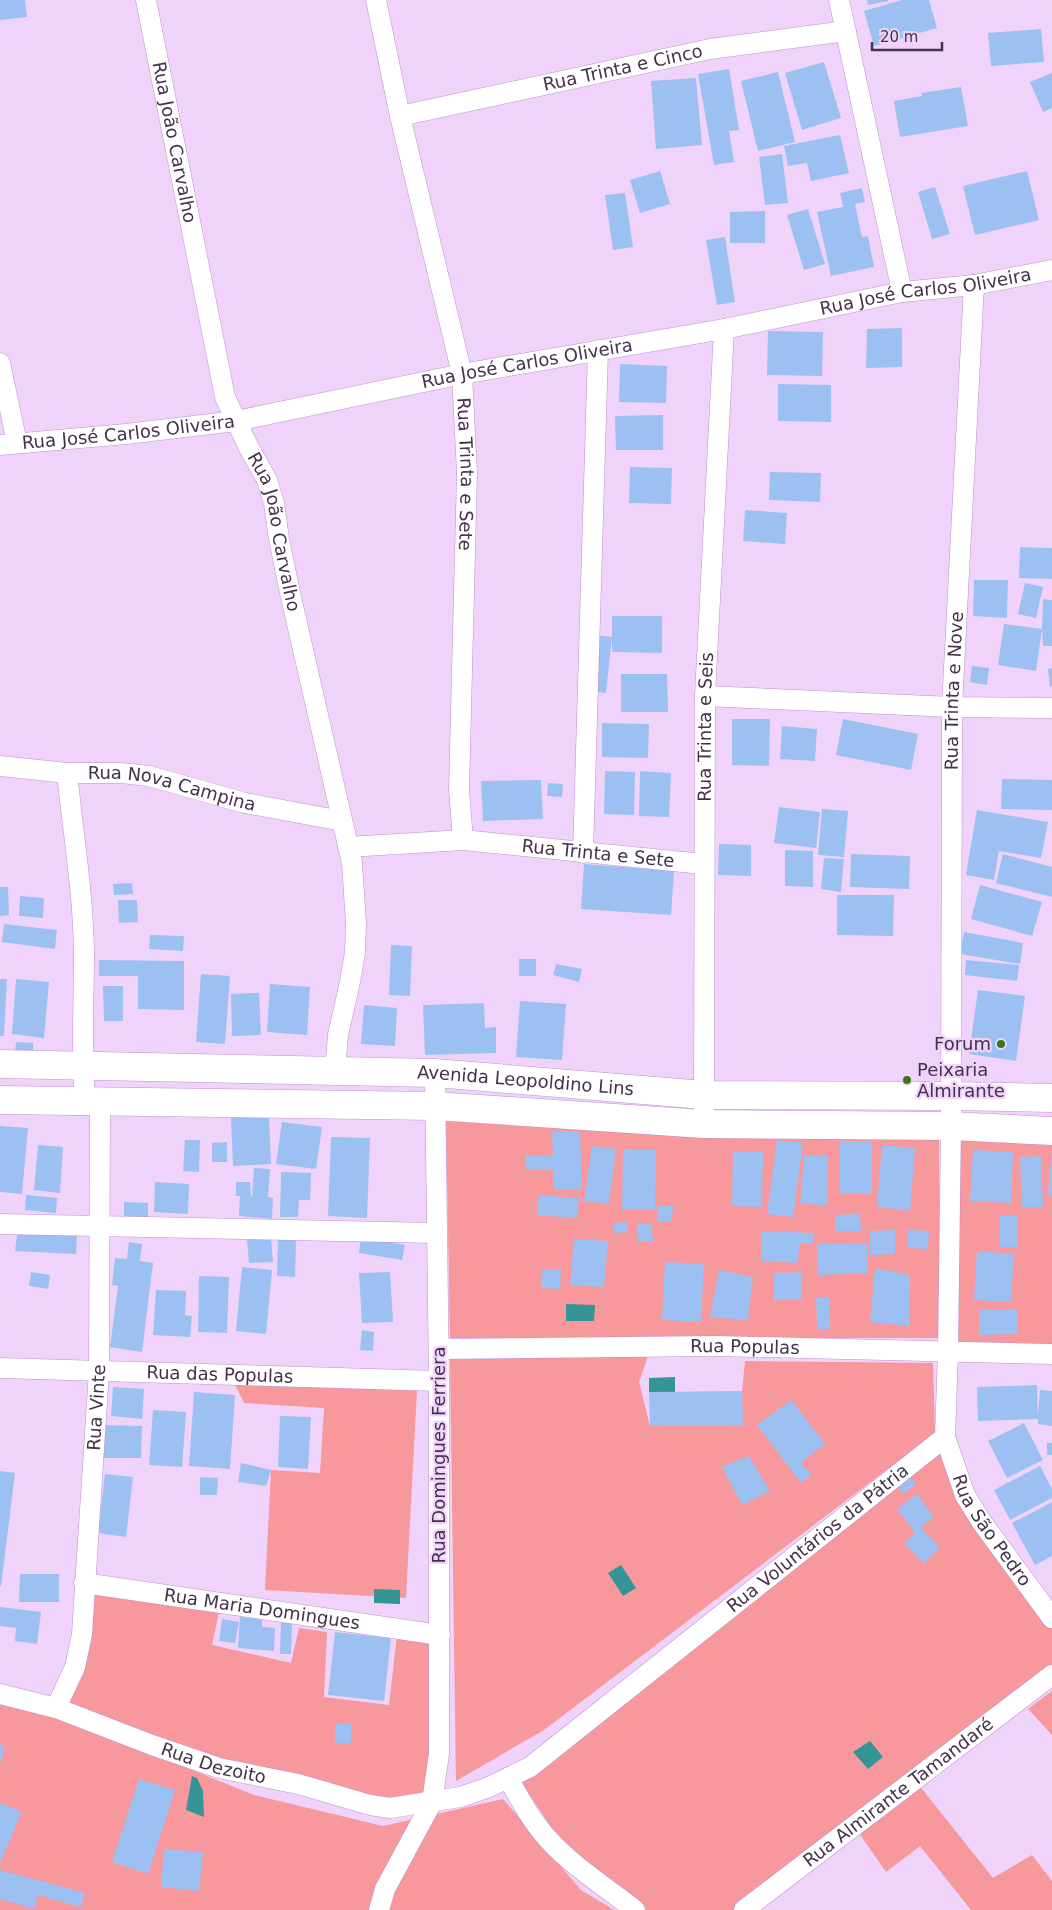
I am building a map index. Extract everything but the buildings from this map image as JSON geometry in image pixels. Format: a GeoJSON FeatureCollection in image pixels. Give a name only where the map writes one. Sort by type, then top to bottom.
{"type":"FeatureCollection","features":[{"type":"Feature","properties":{"kind":"main road","name":"Avenida Leopoldino Lins"},"geometry":{"type":"LineString","coordinates":[[0,1064],[435,1073],[704,1095],[1052,1098]]}},
{"type":"Feature","properties":{"kind":"main road","name":"Avenida Leopoldino Lins"},"geometry":{"type":"LineString","coordinates":[[0,1100],[435,1106],[704,1124],[951,1126],[1052,1131]]}},
{"type":"Feature","properties":{"kind":"street","name":"Rua João Carvalho"},"geometry":{"type":"LineString","coordinates":[[146,0],[225,397],[267,480],[274,503],[290,593],[352,863],[356,934],[350,982],[338,1035],[336,1071]]}},
{"type":"Feature","properties":{"kind":"street","name":"Rua Trinta e Sete"},"geometry":{"type":"LineString","coordinates":[[376,0],[400,116],[462,374],[467,473],[459,790],[463,840]]}},
{"type":"Feature","properties":{"kind":"street"},"geometry":{"type":"LineString","coordinates":[[839,0],[902,292]]}},
{"type":"Feature","properties":{"kind":"street","name":"Rua Trinta e Cinco"},"geometry":{"type":"LineString","coordinates":[[400,116],[710,49],[846,31]]}},
{"type":"Feature","properties":{"kind":"street","name":"Rua José Carlos Oliveira"},"geometry":{"type":"LineString","coordinates":[[9,444],[126,434],[236,421],[462,374],[724,329],[902,292],[974,286],[1052,270]]}},
{"type":"Feature","properties":{"kind":"street","name":"Rua Trinta e Nove"},"geometry":{"type":"LineString","coordinates":[[951,1126],[952,707],[974,286]]}},
{"type":"Feature","properties":{"kind":"street","name":"Rua Trinta e Seis"},"geometry":{"type":"LineString","coordinates":[[704,1124],[704,696],[724,329]]}},
{"type":"Feature","properties":{"kind":"street"},"geometry":{"type":"LineString","coordinates":[[583,853],[598,350]]}},
{"type":"Feature","properties":{"kind":"street"},"geometry":{"type":"LineString","coordinates":[[0,363],[9,444]]}},
{"type":"Feature","properties":{"kind":"street"},"geometry":{"type":"LineString","coordinates":[[704,696],[952,707],[1052,708]]}},
{"type":"Feature","properties":{"kind":"street","name":"Rua Nova Campina"},"geometry":{"type":"LineString","coordinates":[[0,766],[67,772],[121,773],[150,776],[245,803],[342,821]]}},
{"type":"Feature","properties":{"kind":"street","name":"Rua Vinte"},"geometry":{"type":"LineString","coordinates":[[56,1708],[75,1668],[82,1634],[99,1371],[100,1226],[93,1102],[82,1066],[84,951],[80,889],[67,772]]}},
{"type":"Feature","properties":{"kind":"street","name":"Rua Trinta e Sete"},"geometry":{"type":"LineString","coordinates":[[348,847],[463,840],[703,864]]}},
{"type":"Feature","properties":{"kind":"street","name":"Rua Domingues Ferriera"},"geometry":{"type":"LineString","coordinates":[[432,1802],[439,1754],[440,1635],[439,1348],[435,1073]]}},
{"type":"Feature","properties":{"kind":"street"},"geometry":{"type":"LineString","coordinates":[[945,1436],[951,1126]]}},
{"type":"Feature","properties":{"kind":"street"},"geometry":{"type":"LineString","coordinates":[[0,1224],[437,1233]]}},
{"type":"Feature","properties":{"kind":"street","name":"Rua Populas"},"geometry":{"type":"LineString","coordinates":[[439,1348],[716,1346],[1052,1354]]}},
{"type":"Feature","properties":{"kind":"street","name":"Rua das Populas"},"geometry":{"type":"LineString","coordinates":[[0,1368],[439,1381]]}},
{"type":"Feature","properties":{"kind":"street","name":"Rua São Pedro"},"geometry":{"type":"LineString","coordinates":[[945,1436],[965,1495],[981,1521],[1052,1618]]}},
{"type":"Feature","properties":{"kind":"street","name":"Rua Voluntários da Pátria"},"geometry":{"type":"LineString","coordinates":[[432,1802],[460,1797],[487,1788],[530,1767],[945,1436]]}},
{"type":"Feature","properties":{"kind":"street","name":"Rua Maria Domingues"},"geometry":{"type":"LineString","coordinates":[[84,1583],[440,1635]]}},
{"type":"Feature","properties":{"kind":"street","name":"Rua Almirante Tamandaré"},"geometry":{"type":"LineString","coordinates":[[744,1910],[1052,1675]]}},
{"type":"Feature","properties":{"kind":"street","name":"Rua Dezoito"},"geometry":{"type":"LineString","coordinates":[[0,1694],[56,1708],[219,1768],[298,1784],[370,1805],[390,1808],[432,1802]]}},
{"type":"Feature","properties":{"kind":"street"},"geometry":{"type":"LineString","coordinates":[[508,1778],[520,1800],[548,1840],[580,1868],[635,1910]]}},
{"type":"Feature","properties":{"kind":"street"},"geometry":{"type":"LineString","coordinates":[[380,1910],[385,1889],[432,1802]]}},
{"type":"Feature","properties":{"kind":"shaded area"},"geometry":{"type":"Polygon","coordinates":[[[446,1121],[939,1139],[940,1338],[450,1338],[446,1121]]]}},
{"type":"Feature","properties":{"kind":"shaded area"},"geometry":{"type":"Polygon","coordinates":[[[959,1136],[1052,1140],[1052,1347],[958,1344],[959,1136]]]}},
{"type":"Feature","properties":{"kind":"shaded area"},"geometry":{"type":"Polygon","coordinates":[[[566,1304],[595,1305],[594,1321],[566,1321],[566,1304]]]}},
{"type":"Feature","properties":{"kind":"shaded area"},"geometry":{"type":"Polygon","coordinates":[[[648,1356],[639,1382],[650,1426],[742,1426],[742,1391],[745,1361],[933,1363],[935,1433],[544,1730],[456,1781],[450,1359],[648,1356]]]}},
{"type":"Feature","properties":{"kind":"shaded area"},"geometry":{"type":"Polygon","coordinates":[[[675,1377],[675,1392],[649,1392],[649,1378],[675,1377]]]}},
{"type":"Feature","properties":{"kind":"shaded area"},"geometry":{"type":"Polygon","coordinates":[[[233,1380],[417,1390],[406,1598],[265,1590],[271,1470],[320,1473],[324,1408],[244,1403],[233,1380]]]}},
{"type":"Feature","properties":{"kind":"shaded area"},"geometry":{"type":"Polygon","coordinates":[[[943,1447],[1052,1627],[1052,1666],[736,1910],[645,1910],[557,1836],[521,1782],[542,1771],[943,1447]]]}},
{"type":"Feature","properties":{"kind":"shaded area"},"geometry":{"type":"Polygon","coordinates":[[[621,1565],[636,1588],[623,1596],[608,1573],[621,1565]]]}},
{"type":"Feature","properties":{"kind":"shaded area"},"geometry":{"type":"Polygon","coordinates":[[[374,1589],[400,1590],[400,1604],[374,1603],[374,1589]]]}},
{"type":"Feature","properties":{"kind":"shaded area"},"geometry":{"type":"Polygon","coordinates":[[[89,1591],[219,1612],[212,1645],[291,1663],[299,1628],[327,1632],[324,1697],[389,1705],[397,1635],[433,1641],[434,1749],[427,1795],[390,1799],[213,1760],[64,1704],[89,1591]]]}},
{"type":"Feature","properties":{"kind":"shaded area"},"geometry":{"type":"Polygon","coordinates":[[[1052,1691],[1052,1735],[1028,1709],[1052,1691]]]}},
{"type":"Feature","properties":{"kind":"shaded area"},"geometry":{"type":"Polygon","coordinates":[[[0,1701],[56,1715],[254,1795],[383,1826],[503,1799],[581,1890],[614,1910],[0,1910],[0,1701]]]}},
{"type":"Feature","properties":{"kind":"shaded area"},"geometry":{"type":"Polygon","coordinates":[[[870,1741],[883,1757],[868,1769],[853,1752],[870,1741]]]}},
{"type":"Feature","properties":{"kind":"shaded area"},"geometry":{"type":"Polygon","coordinates":[[[192,1776],[197,1778],[203,1791],[204,1817],[186,1810],[192,1776]]]}},
{"type":"Feature","properties":{"kind":"shaded area"},"geometry":{"type":"Polygon","coordinates":[[[918,1784],[993,1878],[1032,1855],[1052,1881],[1052,1910],[971,1910],[920,1846],[886,1872],[854,1826],[918,1784]]]}},
{"type":"Feature","properties":{"kind":"place","name":"Forum"},"geometry":{"type":"Point","coordinates":[1001,1044]}},
{"type":"Feature","properties":{"kind":"place","name":"Peixaria Almirante"},"geometry":{"type":"Point","coordinates":[907,1080]}}]}
